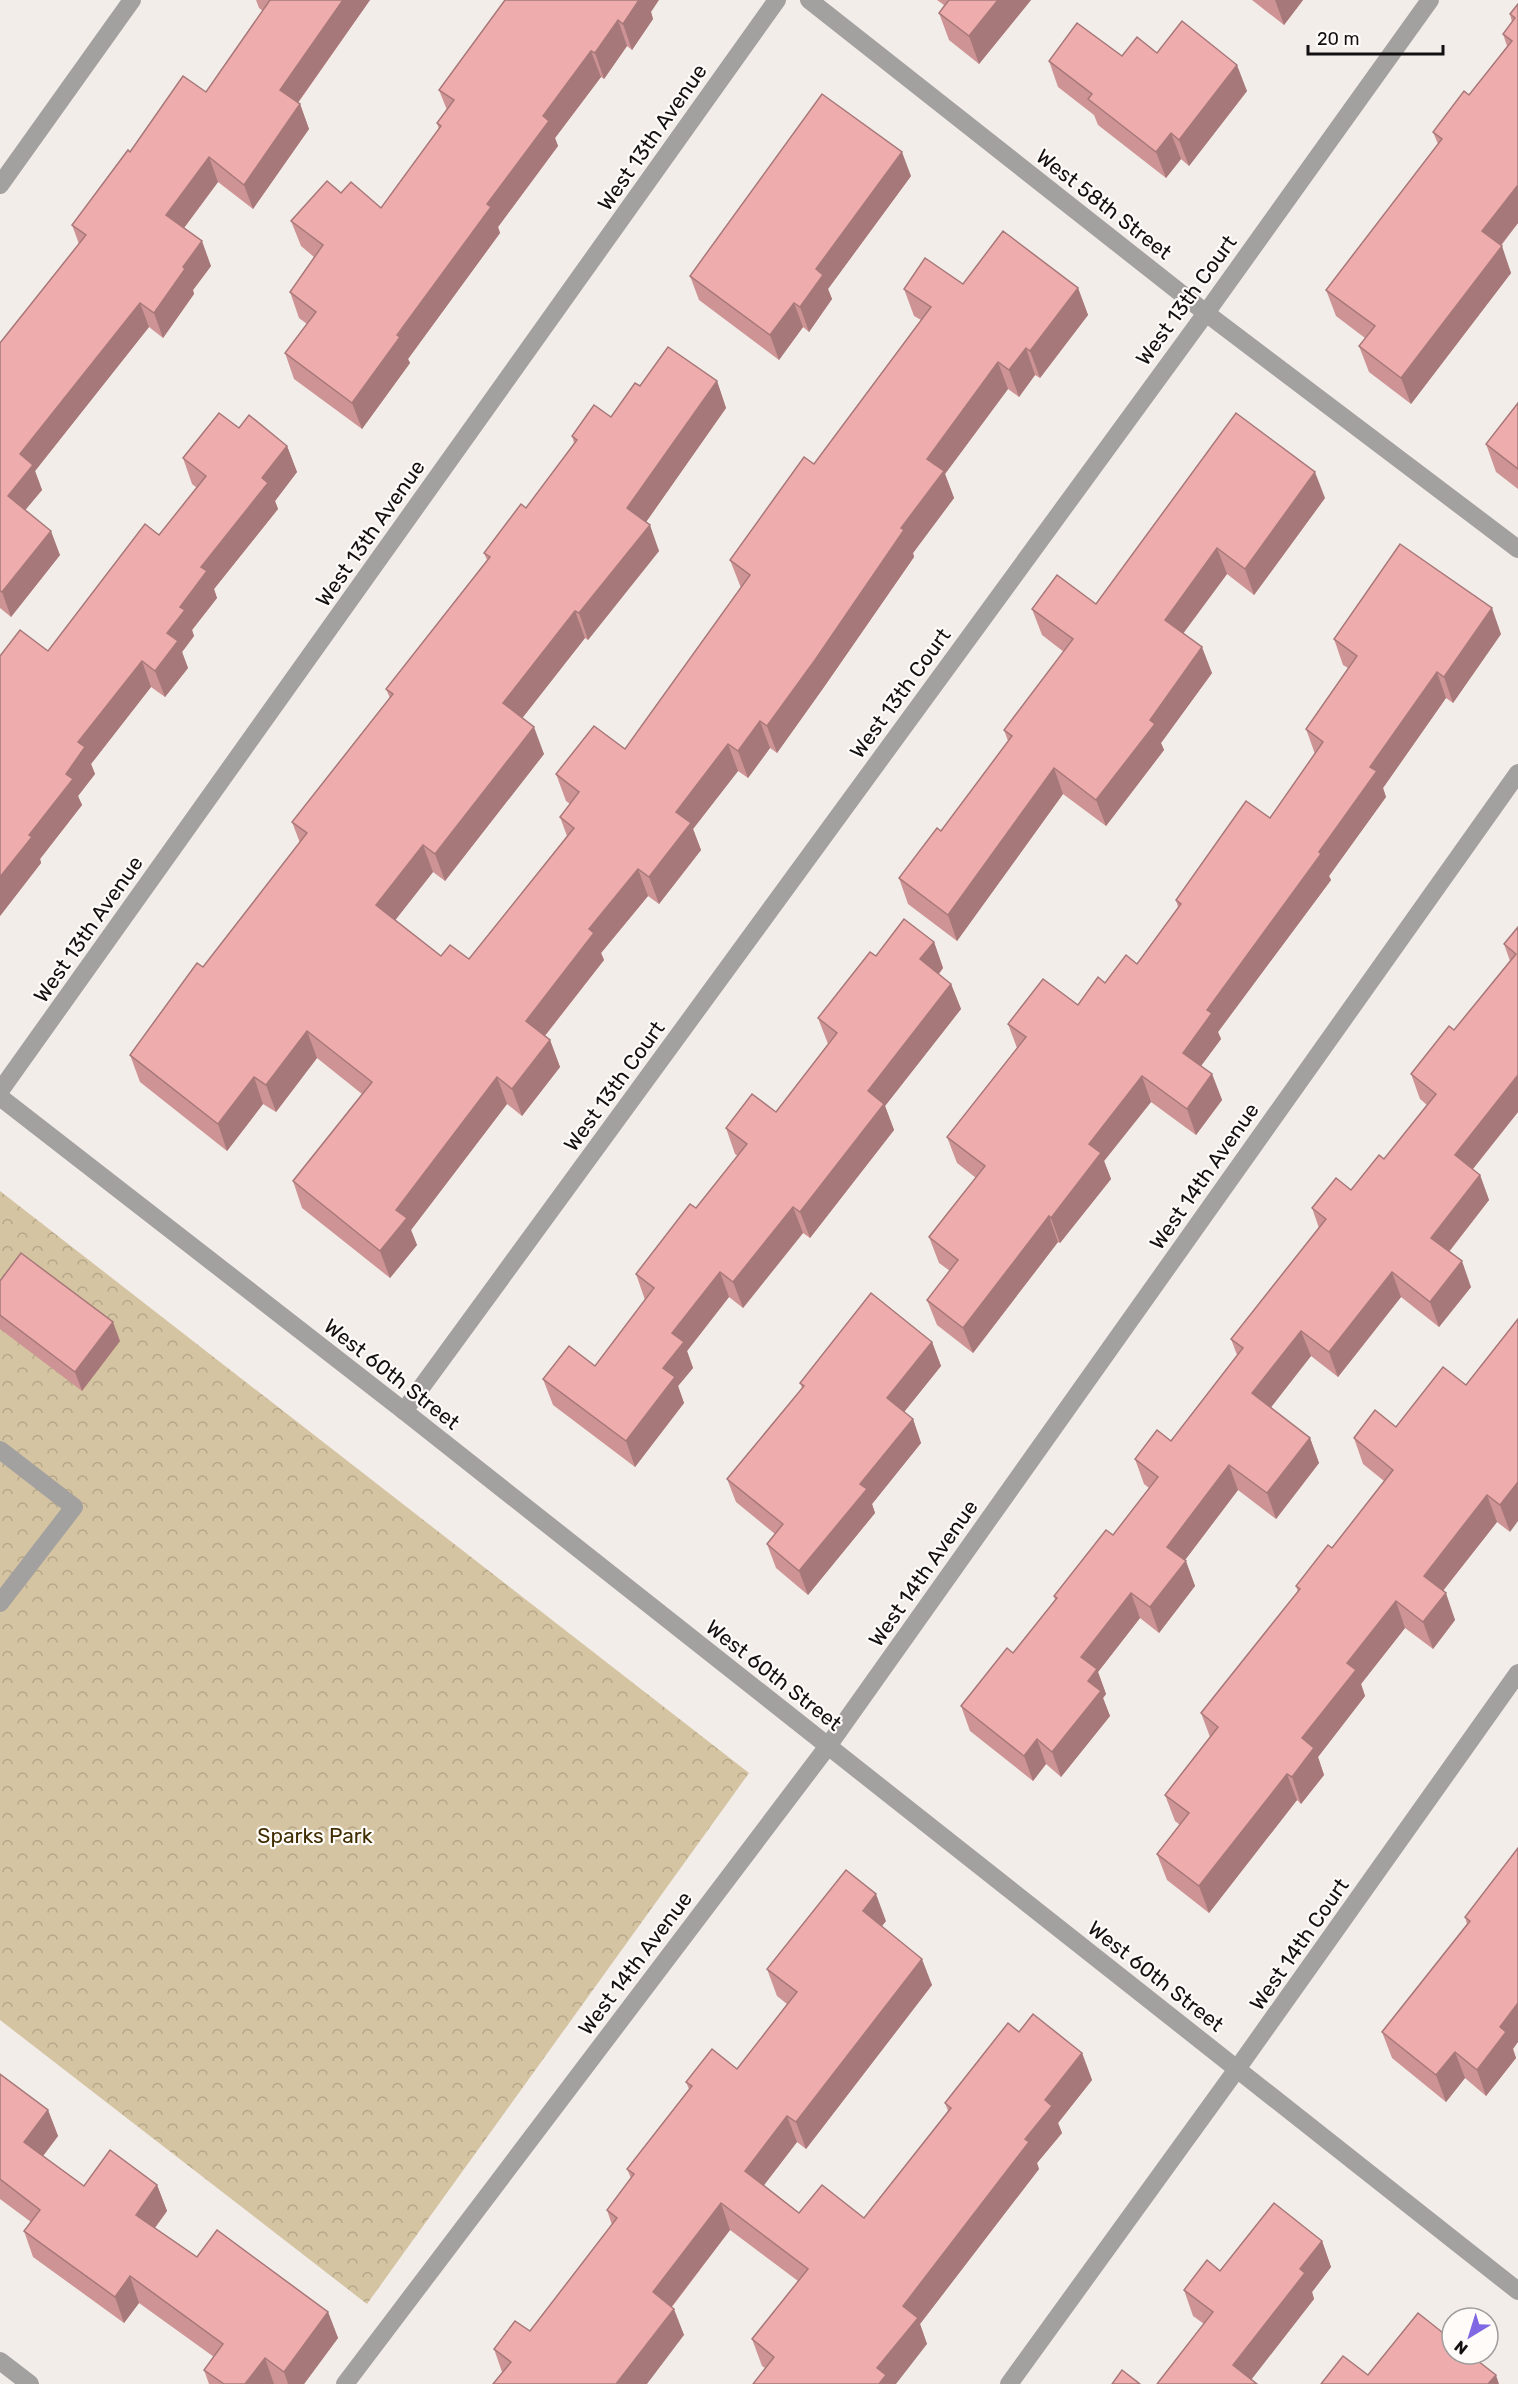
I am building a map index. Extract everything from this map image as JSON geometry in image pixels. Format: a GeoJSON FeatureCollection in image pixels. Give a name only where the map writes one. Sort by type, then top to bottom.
{"type":"FeatureCollection","features":[{"type":"Feature","properties":{"kind":"street"},"geometry":{"type":"LineString","coordinates":[[0,185],[132,0]]}},
{"type":"Feature","properties":{"kind":"street","name":"West 13th Avenue"},"geometry":{"type":"LineString","coordinates":[[0,1091],[777,0]]}},
{"type":"Feature","properties":{"kind":"street","name":"West 58th Street"},"geometry":{"type":"LineString","coordinates":[[809,0],[1206,313],[1518,549]]}},
{"type":"Feature","properties":{"kind":"street","name":"West 13th Court"},"geometry":{"type":"LineString","coordinates":[[404,1411],[1206,313],[1430,0]]}},
{"type":"Feature","properties":{"kind":"street","name":"West 14th Avenue"},"geometry":{"type":"LineString","coordinates":[[345,2384],[828,1746],[1518,773]]}},
{"type":"Feature","properties":{"kind":"street","name":"West 60th Street"},"geometry":{"type":"LineString","coordinates":[[0,1097],[404,1411],[1518,2291]]}},
{"type":"Feature","properties":{"kind":"street"},"geometry":{"type":"LineString","coordinates":[[0,1450],[74,1507],[0,1603]]}},
{"type":"Feature","properties":{"kind":"street","name":"West 14th Court"},"geometry":{"type":"LineString","coordinates":[[1009,2384],[1518,1674]]}},
{"type":"Feature","properties":{"kind":"street"},"geometry":{"type":"LineString","coordinates":[[0,2361],[30,2384]]}},
{"type":"Feature","properties":{"kind":"green space","name":"Sparks Park"},"geometry":{"type":"Polygon","coordinates":[[[0,1191],[749,1773],[367,2304],[0,2020],[0,1191]]]}},
{"type":"Feature","properties":{"kind":"building"},"geometry":{"type":"Polygon","coordinates":[[[270,0],[343,0],[280,90],[300,104],[244,185],[209,157],[166,215],[202,241],[154,313],[140,303],[20,454],[33,465],[8,496],[51,531],[2,592],[0,591],[0,343],[86,235],[72,225],[128,150],[130,152],[183,76],[206,92],[270,0]]]}},
{"type":"Feature","properties":{"kind":"building"},"geometry":{"type":"Polygon","coordinates":[[[505,0],[639,0],[623,24],[618,20],[595,53],[591,51],[543,116],[549,121],[487,204],[491,207],[397,335],[400,337],[352,403],[285,353],[316,312],[290,292],[323,245],[291,221],[327,181],[341,193],[351,182],[381,208],[441,126],[437,123],[454,100],[439,90],[505,0]]]}},
{"type":"Feature","properties":{"kind":"building"},"geometry":{"type":"Polygon","coordinates":[[[949,0],[998,0],[969,36],[939,13],[949,0]]]}},
{"type":"Feature","properties":{"kind":"building"},"geometry":{"type":"Polygon","coordinates":[[[1518,4],[1518,185],[1482,231],[1502,246],[1401,378],[1359,346],[1375,326],[1326,290],[1442,139],[1433,132],[1464,91],[1469,95],[1512,41],[1503,34],[1515,18],[1510,14],[1518,4]]]}},
{"type":"Feature","properties":{"kind":"building"},"geometry":{"type":"Polygon","coordinates":[[[1182,21],[1237,65],[1179,140],[1171,133],[1156,152],[1088,99],[1092,94],[1049,61],[1077,23],[1122,56],[1137,37],[1157,53],[1182,21]]]}},
{"type":"Feature","properties":{"kind":"building"},"geometry":{"type":"Polygon","coordinates":[[[822,94],[902,152],[816,269],[823,275],[800,307],[794,303],[770,335],[690,276],[822,94]]]}},
{"type":"Feature","properties":{"kind":"building"},"geometry":{"type":"Polygon","coordinates":[[[1003,231],[1078,288],[1030,351],[1026,348],[1009,370],[998,362],[927,459],[944,471],[901,528],[904,530],[815,660],[767,726],[760,721],[738,751],[728,744],[676,812],[691,823],[649,877],[638,869],[589,929],[594,933],[526,1021],[550,1040],[512,1089],[497,1077],[396,1210],[407,1218],[380,1251],[293,1181],[372,1082],[307,1031],[266,1085],[254,1077],[218,1124],[130,1055],[197,963],[203,967],[307,833],[292,822],[393,694],[386,689],[490,557],[484,553],[521,504],[526,508],[577,440],[572,436],[594,405],[611,417],[635,383],[640,386],[668,347],[717,381],[627,508],[650,525],[579,613],[575,611],[503,703],[534,727],[435,854],[423,845],[376,905],[441,956],[450,945],[469,959],[574,828],[560,817],[579,792],[556,774],[594,726],[625,749],[750,575],[730,560],[804,457],[814,464],[931,307],[904,289],[925,258],[963,284],[1003,231]]]}},
{"type":"Feature","properties":{"kind":"building"},"geometry":{"type":"Polygon","coordinates":[[[1518,403],[1518,469],[1486,444],[1518,403]]]}},
{"type":"Feature","properties":{"kind":"building"},"geometry":{"type":"Polygon","coordinates":[[[219,413],[239,428],[249,415],[287,446],[262,478],[268,483],[201,567],[207,571],[180,607],[185,610],[167,633],[178,641],[155,671],[142,661],[78,742],[85,747],[66,774],[73,779],[29,835],[32,837],[0,877],[0,656],[20,630],[48,651],[145,524],[159,535],[206,476],[183,458],[219,413]]]}},
{"type":"Feature","properties":{"kind":"building"},"geometry":{"type":"Polygon","coordinates":[[[1236,413],[1315,472],[1245,569],[1217,548],[1165,620],[1202,647],[1150,720],[1155,724],[1096,800],[1054,768],[948,915],[899,878],[937,828],[941,831],[1012,736],[1004,730],[1073,639],[1032,609],[1057,575],[1096,604],[1236,413]]]}},
{"type":"Feature","properties":{"kind":"building"},"geometry":{"type":"Polygon","coordinates":[[[1400,544],[1492,608],[1444,677],[1437,672],[1370,767],[1377,771],[1319,852],[1321,854],[1207,1010],[1212,1013],[1183,1053],[1212,1074],[1187,1109],[1142,1076],[1089,1144],[1101,1153],[1051,1218],[1049,1216],[963,1328],[927,1300],[958,1260],[929,1237],[985,1166],[947,1137],[1026,1037],[1008,1024],[1043,979],[1078,1005],[1098,977],[1105,983],[1126,955],[1137,964],[1181,904],[1176,900],[1246,801],[1270,818],[1323,742],[1306,729],[1357,656],[1334,639],[1400,544]]]}},
{"type":"Feature","properties":{"kind":"building"},"geometry":{"type":"Polygon","coordinates":[[[904,919],[934,942],[920,959],[951,984],[868,1091],[884,1104],[800,1212],[793,1207],[733,1282],[720,1272],[672,1333],[684,1342],[663,1368],[675,1377],[626,1441],[543,1379],[569,1346],[595,1366],[654,1288],[636,1274],[690,1204],[696,1208],[747,1144],[726,1128],[752,1094],[776,1112],[837,1033],[818,1018],[870,952],[876,956],[904,919]]]}},
{"type":"Feature","properties":{"kind":"building"},"geometry":{"type":"Polygon","coordinates":[[[1518,927],[1518,1075],[1455,1155],[1480,1175],[1431,1238],[1462,1261],[1430,1302],[1392,1272],[1329,1352],[1301,1331],[1252,1393],[1310,1438],[1267,1493],[1229,1465],[1167,1547],[1186,1561],[1150,1607],[1131,1593],[1081,1657],[1097,1669],[1088,1681],[1101,1691],[1052,1752],[1037,1739],[1024,1756],[961,1706],[1007,1648],[1013,1653],[1057,1598],[1054,1596],[1106,1530],[1113,1535],[1158,1477],[1135,1459],[1157,1430],[1171,1441],[1243,1348],[1231,1339],[1326,1219],[1312,1208],[1336,1178],[1351,1190],[1379,1155],[1384,1159],[1436,1094],[1411,1074],[1449,1026],[1454,1030],[1516,954],[1504,944],[1518,927]]]}},
{"type":"Feature","properties":{"kind":"building"},"geometry":{"type":"Polygon","coordinates":[[[21,1253],[113,1322],[75,1372],[0,1315],[0,1281],[21,1253]]]}},
{"type":"Feature","properties":{"kind":"building"},"geometry":{"type":"Polygon","coordinates":[[[871,1293],[932,1342],[887,1398],[913,1419],[860,1484],[867,1489],[799,1571],[767,1544],[783,1524],[727,1479],[804,1386],[800,1383],[871,1293]]]}},
{"type":"Feature","properties":{"kind":"building"},"geometry":{"type":"Polygon","coordinates":[[[1518,1319],[1518,1482],[1500,1505],[1487,1495],[1424,1576],[1446,1593],[1423,1622],[1396,1601],[1347,1663],[1356,1670],[1302,1738],[1314,1748],[1292,1777],[1287,1774],[1199,1886],[1157,1854],[1189,1813],[1165,1795],[1218,1727],[1201,1713],[1300,1589],[1296,1586],[1328,1545],[1332,1548],[1393,1470],[1354,1438],[1375,1410],[1396,1427],[1443,1367],[1466,1385],[1518,1319]]]}},
{"type":"Feature","properties":{"kind":"building"},"geometry":{"type":"Polygon","coordinates":[[[1518,1848],[1518,2003],[1500,2027],[1506,2032],[1477,2070],[1455,2052],[1436,2075],[1382,2032],[1470,1921],[1465,1917],[1518,1848]]]}},
{"type":"Feature","properties":{"kind":"building"},"geometry":{"type":"Polygon","coordinates":[[[846,1870],[876,1894],[863,1911],[922,1959],[796,2122],[787,2116],[745,2171],[799,2213],[822,2185],[864,2218],[951,2108],[945,2103],[1008,2023],[1019,2032],[1033,2014],[1082,2053],[1045,2100],[1052,2106],[1025,2139],[1029,2142],[903,2306],[918,2318],[877,2368],[886,2375],[879,2384],[753,2384],[774,2357],[752,2339],[808,2269],[721,2203],[653,2292],[674,2309],[616,2384],[493,2384],[511,2362],[494,2349],[515,2321],[530,2331],[617,2218],[607,2210],[634,2174],[627,2169],[692,2086],[686,2082],[712,2049],[737,2069],[797,1992],[767,1969],[846,1870]]]}},
{"type":"Feature","properties":{"kind":"building"},"geometry":{"type":"Polygon","coordinates":[[[0,2074],[48,2110],[24,2142],[84,2186],[110,2150],[157,2185],[136,2215],[197,2257],[217,2230],[328,2312],[284,2372],[265,2358],[245,2384],[224,2384],[204,2370],[223,2344],[130,2276],[115,2297],[24,2231],[40,2210],[0,2179],[0,2074]]]}},
{"type":"Feature","properties":{"kind":"building"},"geometry":{"type":"Polygon","coordinates":[[[1274,2203],[1322,2241],[1300,2269],[1305,2273],[1233,2365],[1257,2384],[1157,2384],[1213,2312],[1184,2290],[1207,2260],[1220,2271],[1274,2203]]]}},
{"type":"Feature","properties":{"kind":"building"},"geometry":{"type":"Polygon","coordinates":[[[1418,2313],[1440,2330],[1440,2366],[1484,2366],[1496,2375],[1488,2384],[1321,2384],[1343,2356],[1368,2375],[1418,2313]]]}},
{"type":"Feature","properties":{"kind":"building"},"geometry":{"type":"Polygon","coordinates":[[[1122,2370],[1140,2384],[1112,2384],[1122,2370]]]}}]}
